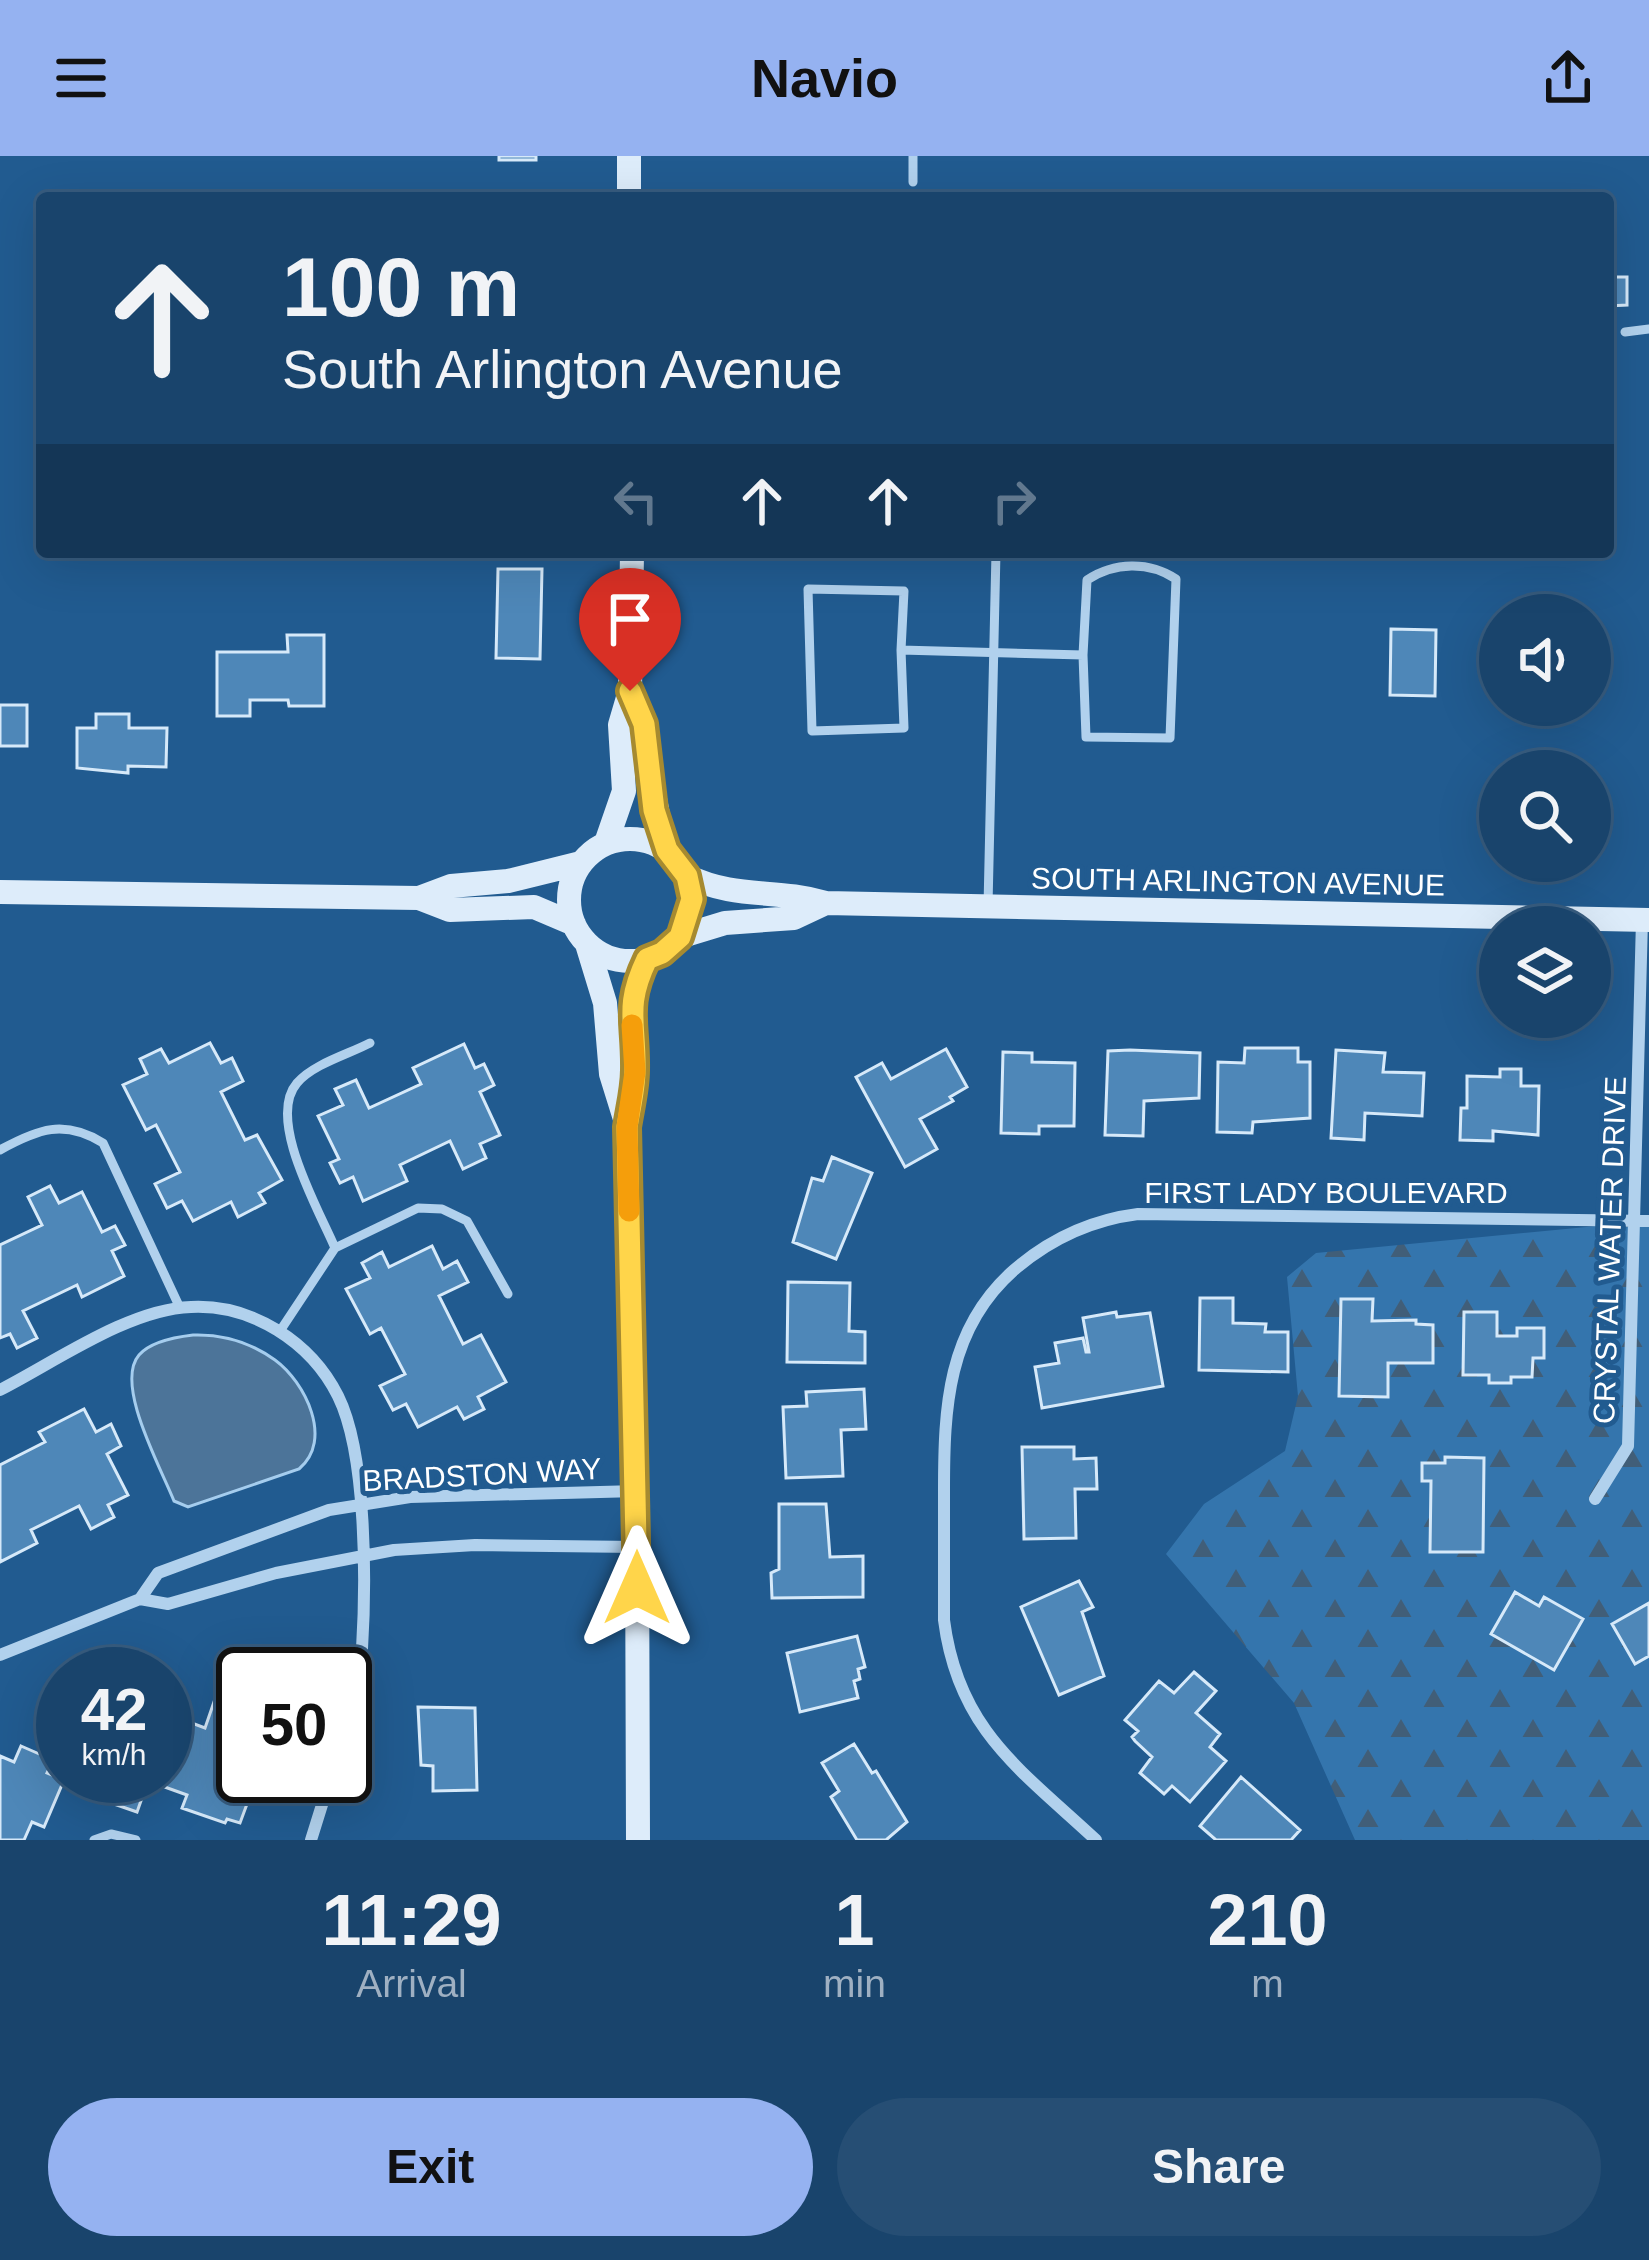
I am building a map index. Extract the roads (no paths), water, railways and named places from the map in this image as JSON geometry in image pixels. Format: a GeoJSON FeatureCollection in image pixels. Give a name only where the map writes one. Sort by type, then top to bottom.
{"type":"FeatureCollection","features":[{"type":"Feature","properties":{"kind":"main road"},"geometry":{"type":"LineString","coordinates":[[629,156],[629,192]]}},
{"type":"Feature","properties":{"kind":"main road"},"geometry":{"type":"LineString","coordinates":[[419,898],[451,886],[508,881],[581,863],[606,843],[624,791],[620,725],[630,691],[632,558]]}},
{"type":"Feature","properties":{"kind":"main road"},"geometry":{"type":"LineString","coordinates":[[0,892],[419,898],[450,910],[534,907],[615,959],[647,959],[680,937],[691,907],[687,876],[667,850],[654,810],[644,724],[630,691]]}},
{"type":"Feature","properties":{"kind":"main road"},"geometry":{"type":"LineString","coordinates":[[606,843],[638,838],[667,850]]}},
{"type":"Feature","properties":{"kind":"main road"},"geometry":{"type":"LineString","coordinates":[[581,863],[570,892],[605,1003],[611,1074],[627,1127]]}},
{"type":"Feature","properties":{"kind":"main road","name":"SOUTH ARLINGTON AVENUE"},"geometry":{"type":"LineString","coordinates":[[687,876],[733,893],[794,894],[826,903],[1646,920]]}},
{"type":"Feature","properties":{"kind":"main road","name":"SOUTH ARLINGTON AVENUE"},"geometry":{"type":"LineString","coordinates":[[680,937],[724,923],[794,918],[826,903]]}},
{"type":"Feature","properties":{"kind":"main road"},"geometry":{"type":"LineString","coordinates":[[638,1840],[637,1491],[627,1127],[635,1072],[631,1006],[647,959]]}},
{"type":"Feature","properties":{"kind":"street","name":"CRYSTAL WATER DRIVE"},"geometry":{"type":"LineString","coordinates":[[1595,1499],[1628,1446],[1643,1221],[1646,920]]}},
{"type":"Feature","properties":{"kind":"street","name":"FIRST LADY BOULEVARD"},"geometry":{"type":"LineString","coordinates":[[1096,1840],[1003,1754],[975,1718],[961,1692],[946,1635],[945,1402],[961,1342],[985,1301],[1016,1268],[1051,1242],[1092,1224],[1153,1213],[1643,1221]]}},
{"type":"Feature","properties":{"kind":"street"},"geometry":{"type":"LineString","coordinates":[[0,1390],[136,1320],[181,1308],[240,1312],[280,1331],[304,1351],[337,1392],[353,1450],[362,1530],[362,1647]]}},
{"type":"Feature","properties":{"kind":"street","name":"BRADSTON WAY"},"geometry":{"type":"LineString","coordinates":[[140,1599],[158,1573],[292,1521],[360,1505],[410,1497],[637,1491]]}},
{"type":"Feature","properties":{"kind":"street","name":"BRADSTON WAY"},"geometry":{"type":"LineString","coordinates":[[0,1655],[140,1599],[168,1604],[233,1584],[363,1556],[428,1546],[637,1547]]}},
{"type":"Feature","properties":{"kind":"street"},"geometry":{"type":"LineString","coordinates":[[311,1840],[323,1803]]}},
{"type":"Feature","properties":{"kind":"lane"},"geometry":{"type":"LineString","coordinates":[[913,156],[913,182]]}},
{"type":"Feature","properties":{"kind":"lane"},"geometry":{"type":"LineString","coordinates":[[1625,332],[1649,329]]}},
{"type":"Feature","properties":{"kind":"lane"},"geometry":{"type":"LineString","coordinates":[[988,906],[996,558]]}},
{"type":"Feature","properties":{"kind":"lane"},"geometry":{"type":"LineString","coordinates":[[1123,567],[1158,567],[1176,579],[1170,738],[1086,737],[1083,655],[1087,580],[1105,568],[1123,567]]}},
{"type":"Feature","properties":{"kind":"lane"},"geometry":{"type":"LineString","coordinates":[[808,589],[904,591],[901,650],[904,728],[812,731],[808,589]]}},
{"type":"Feature","properties":{"kind":"lane"},"geometry":{"type":"LineString","coordinates":[[901,650],[1083,655]]}},
{"type":"Feature","properties":{"kind":"lane"},"geometry":{"type":"LineString","coordinates":[[335,1248],[290,1140],[286,1110],[299,1080],[370,1043]]}},
{"type":"Feature","properties":{"kind":"lane"},"geometry":{"type":"LineString","coordinates":[[0,1150],[30,1134],[63,1126],[103,1143],[181,1308]]}},
{"type":"Feature","properties":{"kind":"lane"},"geometry":{"type":"LineString","coordinates":[[280,1331],[335,1248],[418,1208],[451,1211],[473,1227],[508,1294]]}},
{"type":"Feature","properties":{"kind":"lane"},"geometry":{"type":"LineString","coordinates":[[94,1840],[111,1834],[136,1840]]}}]}
